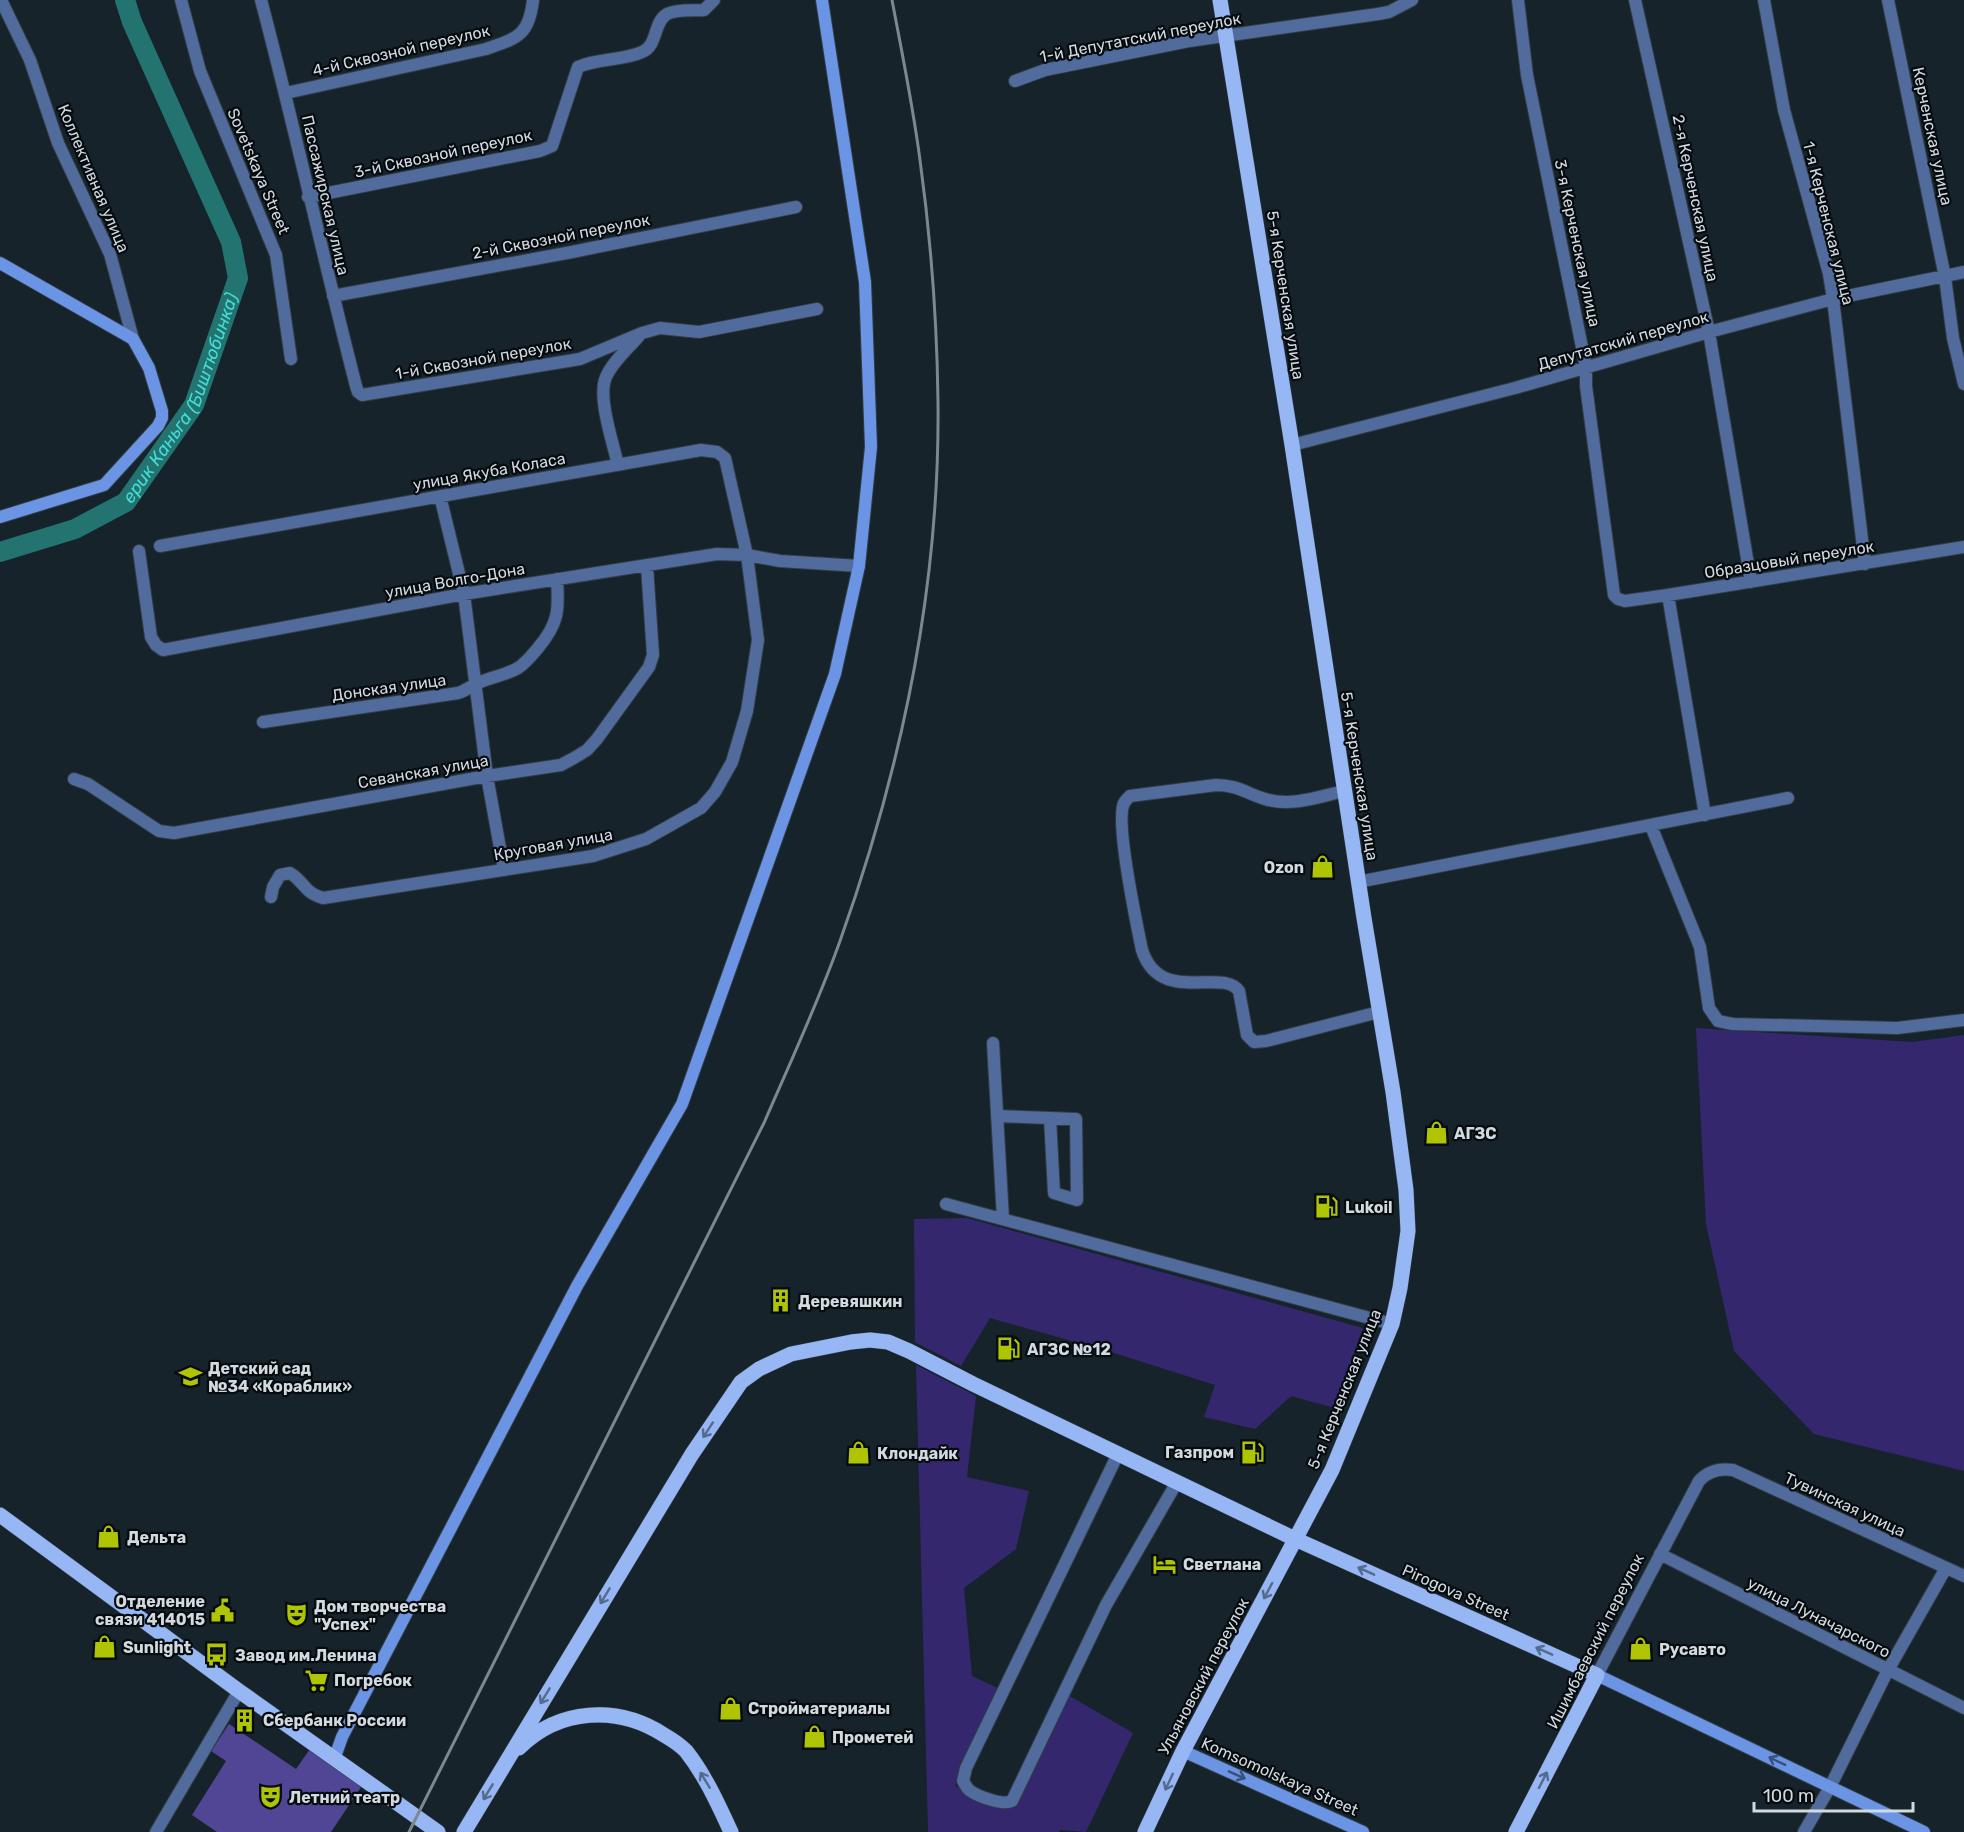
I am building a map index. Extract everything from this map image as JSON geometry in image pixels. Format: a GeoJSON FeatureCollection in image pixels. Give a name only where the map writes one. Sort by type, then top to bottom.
{"type":"FeatureCollection","features":[{"type":"Feature","properties":{"kind":"main road","name":"5-я Керченская улица"},"geometry":{"type":"LineString","coordinates":[[1220,0],[1292,445],[1358,882],[1402,1146],[1407,1210],[1408,1231],[1404,1265],[1392,1324],[1332,1470],[1295,1539]]}},
{"type":"Feature","properties":{"kind":"main road","name":"Pirogova Street"},"geometry":{"type":"LineString","coordinates":[[503,1766],[692,1454],[741,1382],[759,1369],[791,1354],[870,1340],[888,1342],[909,1351],[1295,1539],[1597,1675]]}},
{"type":"Feature","properties":{"kind":"main road"},"geometry":{"type":"LineString","coordinates":[[0,1515],[239,1691],[434,1829]]}},
{"type":"Feature","properties":{"kind":"main road","name":"Ульяновский переулок"},"geometry":{"type":"LineString","coordinates":[[1146,1832],[1183,1751],[1295,1539]]}},
{"type":"Feature","properties":{"kind":"main road","name":"Ишимбаевский переулок"},"geometry":{"type":"LineString","coordinates":[[1516,1832],[1597,1675]]}},
{"type":"Feature","properties":{"kind":"main road"},"geometry":{"type":"LineString","coordinates":[[464,1832],[503,1766],[534,1735],[550,1726],[585,1716],[604,1714],[628,1717],[654,1728],[684,1749],[716,1798],[731,1832]]}},
{"type":"Feature","properties":{"kind":"street","name":"Коллективная улица"},"geometry":{"type":"LineString","coordinates":[[1,0],[30,60],[58,142],[110,254],[133,339]]}},
{"type":"Feature","properties":{"kind":"street","name":"Sovetskaya Street"},"geometry":{"type":"LineString","coordinates":[[181,0],[200,71],[276,255],[291,359]]}},
{"type":"Feature","properties":{"kind":"street","name":"Пассажирская улица"},"geometry":{"type":"LineString","coordinates":[[261,0],[286,93],[308,197],[356,386],[362,395]]}},
{"type":"Feature","properties":{"kind":"street","name":"4-й Сквозной переулок"},"geometry":{"type":"LineString","coordinates":[[286,93],[486,49],[515,39],[529,22],[533,0]]}},
{"type":"Feature","properties":{"kind":"street","name":"3-й Сквозной переулок"},"geometry":{"type":"LineString","coordinates":[[308,197],[540,151],[552,146],[578,67],[640,53],[651,45],[661,19],[666,15],[673,12],[704,10],[714,0]]}},
{"type":"Feature","properties":{"kind":"street"},"geometry":{"type":"LineString","coordinates":[[335,1757],[342,1737],[577,1286],[682,1104],[835,674],[859,566],[872,447],[865,282],[822,0]]}},
{"type":"Feature","properties":{"kind":"street","name":"1-й Депутатский переулок"},"geometry":{"type":"LineString","coordinates":[[1016,81],[1045,70],[1226,36],[1389,12],[1412,0]]}},
{"type":"Feature","properties":{"kind":"street","name":"3-я Керченская улица"},"geometry":{"type":"LineString","coordinates":[[1518,0],[1527,75],[1586,367],[1586,386],[1612,588],[1618,599]]}},
{"type":"Feature","properties":{"kind":"street","name":"2-я Керченская улица"},"geometry":{"type":"LineString","coordinates":[[1635,0],[1709,332],[1751,582]]}},
{"type":"Feature","properties":{"kind":"street","name":"1-я Керченская улица"},"geometry":{"type":"LineString","coordinates":[[1764,0],[1784,110],[1826,263],[1833,299],[1865,564]]}},
{"type":"Feature","properties":{"kind":"street","name":"Керченская улица"},"geometry":{"type":"LineString","coordinates":[[1888,0],[1945,277],[1953,338],[1964,384]]}},
{"type":"Feature","properties":{"kind":"street","name":"2-й Сквозной переулок"},"geometry":{"type":"LineString","coordinates":[[333,296],[572,252],[796,207]]}},
{"type":"Feature","properties":{"kind":"street"},"geometry":{"type":"LineString","coordinates":[[0,263],[133,339],[149,368],[162,411],[162,418],[158,426],[104,485],[0,517]]}},
{"type":"Feature","properties":{"kind":"street","name":"Депутатский переулок"},"geometry":{"type":"LineString","coordinates":[[1292,445],[1515,388],[1833,299],[1964,272]]}},
{"type":"Feature","properties":{"kind":"street","name":"1-й Сквозной переулок"},"geometry":{"type":"LineString","coordinates":[[362,395],[580,359],[642,333],[660,328],[699,332],[818,309]]}},
{"type":"Feature","properties":{"kind":"street"},"geometry":{"type":"LineString","coordinates":[[618,465],[602,393],[605,379],[611,368],[642,333]]}},
{"type":"Feature","properties":{"kind":"street","name":"улица Якуба Коласа"},"geometry":{"type":"LineString","coordinates":[[160,546],[701,450],[717,452],[724,458],[747,555]]}},
{"type":"Feature","properties":{"kind":"street"},"geometry":{"type":"LineString","coordinates":[[440,496],[464,594],[487,776],[504,870]]}},
{"type":"Feature","properties":{"kind":"street","name":"Образцовый переулок"},"geometry":{"type":"LineString","coordinates":[[1618,599],[1625,601],[1668,595],[1964,547]]}},
{"type":"Feature","properties":{"kind":"street","name":"улица Волго-Дона"},"geometry":{"type":"LineString","coordinates":[[139,551],[151,638],[163,650],[464,594],[717,554],[859,566]]}},
{"type":"Feature","properties":{"kind":"street","name":"Круговая улица"},"geometry":{"type":"LineString","coordinates":[[271,897],[280,874],[290,873],[298,878],[310,894],[323,898],[593,856],[637,843],[701,808],[715,792],[732,762],[747,711],[758,640],[747,555]]}},
{"type":"Feature","properties":{"kind":"street","name":"Севанская улица"},"geometry":{"type":"LineString","coordinates":[[74,779],[88,784],[159,831],[174,833],[487,776],[561,765],[587,750],[597,739],[649,667],[653,655],[647,566]]}},
{"type":"Feature","properties":{"kind":"street","name":"Донская улица"},"geometry":{"type":"LineString","coordinates":[[263,722],[458,693],[518,668],[548,636],[556,622],[559,609],[557,579]]}},
{"type":"Feature","properties":{"kind":"street"},"geometry":{"type":"LineString","coordinates":[[1668,595],[1705,815]]}},
{"type":"Feature","properties":{"kind":"street"},"geometry":{"type":"LineString","coordinates":[[1344,791],[1291,802],[1265,799],[1235,786],[1225,785],[1130,796],[1124,802],[1121,815],[1129,882],[1145,960],[1166,980],[1225,984],[1237,988],[1247,1035],[1254,1042],[1266,1041],[1379,1012]]}},
{"type":"Feature","properties":{"kind":"street"},"geometry":{"type":"LineString","coordinates":[[1358,882],[1788,798]]}},
{"type":"Feature","properties":{"kind":"street"},"geometry":{"type":"LineString","coordinates":[[1651,826],[1700,947],[1709,1008],[1718,1021],[1733,1024],[1897,1028],[1964,1020]]}},
{"type":"Feature","properties":{"kind":"street"},"geometry":{"type":"LineString","coordinates":[[993,1043],[1003,1219]]}},
{"type":"Feature","properties":{"kind":"street"},"geometry":{"type":"LineString","coordinates":[[997,1116],[1050,1118],[1076,1119],[1077,1200],[1054,1193],[1050,1118]]}},
{"type":"Feature","properties":{"kind":"street"},"geometry":{"type":"LineString","coordinates":[[946,1204],[1392,1324]]}},
{"type":"Feature","properties":{"kind":"street"},"geometry":{"type":"LineString","coordinates":[[1118,1454],[966,1768],[963,1780],[969,1790],[1001,1803],[1007,1804],[1012,1801],[1106,1605],[1177,1482]]}},
{"type":"Feature","properties":{"kind":"street","name":"Тувинская улица"},"geometry":{"type":"LineString","coordinates":[[1711,1472],[1722,1469],[1732,1470],[1964,1576]]}},
{"type":"Feature","properties":{"kind":"street","name":"Ишимбаевский переулок"},"geometry":{"type":"LineString","coordinates":[[1597,1675],[1699,1481],[1711,1472]]}},
{"type":"Feature","properties":{"kind":"street","name":"улица Луначарского"},"geometry":{"type":"LineString","coordinates":[[1660,1554],[1964,1708]]}},
{"type":"Feature","properties":{"kind":"street"},"geometry":{"type":"LineString","coordinates":[[1804,1832],[1830,1787],[1887,1670],[1946,1568]]}},
{"type":"Feature","properties":{"kind":"street","name":"Pirogova Street"},"geometry":{"type":"LineString","coordinates":[[1597,1675],[1924,1832]]}},
{"type":"Feature","properties":{"kind":"street"},"geometry":{"type":"LineString","coordinates":[[156,1832],[239,1691]]}},
{"type":"Feature","properties":{"kind":"street","name":"Komsomolskaya Street"},"geometry":{"type":"LineString","coordinates":[[1183,1751],[1363,1832]]}},
{"type":"Feature","properties":{"kind":"shaded area"},"geometry":{"type":"Polygon","coordinates":[[[1696,1028],[1912,1042],[1964,1035],[1964,1471],[1814,1434],[1734,1351],[1706,1224],[1696,1028]]]}},
{"type":"Feature","properties":{"kind":"shaded area"},"geometry":{"type":"Polygon","coordinates":[[[967,1218],[1363,1328],[1335,1408],[1291,1396],[1255,1429],[1204,1417],[1215,1385],[1114,1353],[990,1318],[961,1366],[915,1342],[914,1219],[967,1218]]]}},
{"type":"Feature","properties":{"kind":"shaded area"},"geometry":{"type":"Polygon","coordinates":[[[916,1365],[976,1396],[967,1477],[1029,1491],[1016,1549],[964,1588],[972,1676],[1000,1689],[955,1786],[1004,1807],[1012,1801],[1058,1689],[1133,1733],[1086,1832],[1060,1830],[1059,1832],[928,1832],[916,1365]]]}},
{"type":"Feature","properties":{"kind":"shaded area"},"geometry":{"type":"Polygon","coordinates":[[[229,1724],[296,1769],[310,1749],[361,1787],[331,1832],[217,1832],[192,1815],[226,1761],[211,1751],[229,1724]]]}},
{"type":"Feature","properties":{"kind":"waterway","name":"ерик Каньга (Биштюбинка)"},"geometry":{"type":"LineString","coordinates":[[0,552],[75,529],[126,502],[194,405],[238,278],[231,242],[132,22],[125,0]]}},
{"type":"Feature","properties":{"kind":"railway"},"geometry":{"type":"LineString","coordinates":[[409,1832],[764,1123],[804,1033],[840,941],[881,810],[913,676],[924,608],[937,471],[938,402],[933,281],[924,190],[892,0]]}},
{"type":"Feature","properties":{"kind":"place","name":"Ozon"},"geometry":{"type":"Point","coordinates":[1322,867]}},
{"type":"Feature","properties":{"kind":"place","name":"АГЗС"},"geometry":{"type":"Point","coordinates":[1436,1133]}},
{"type":"Feature","properties":{"kind":"place","name":"Lukoil"},"geometry":{"type":"Point","coordinates":[1327,1207]}},
{"type":"Feature","properties":{"kind":"place","name":"Деревяшкин"},"geometry":{"type":"Point","coordinates":[780,1301]}},
{"type":"Feature","properties":{"kind":"place","name":"АГЗС №12"},"geometry":{"type":"Point","coordinates":[1009,1349]}},
{"type":"Feature","properties":{"kind":"place","name":"Детский сад №34 «Кораблик»"},"geometry":{"type":"Point","coordinates":[190,1377]}},
{"type":"Feature","properties":{"kind":"place","name":"Газпром"},"geometry":{"type":"Point","coordinates":[1252,1452]}},
{"type":"Feature","properties":{"kind":"place","name":"Клондайк"},"geometry":{"type":"Point","coordinates":[859,1453]}},
{"type":"Feature","properties":{"kind":"place","name":"Дельта"},"geometry":{"type":"Point","coordinates":[109,1537]}},
{"type":"Feature","properties":{"kind":"place","name":"Светлана"},"geometry":{"type":"Point","coordinates":[1165,1564]}},
{"type":"Feature","properties":{"kind":"place","name":"Отделение связи 414015"},"geometry":{"type":"Point","coordinates":[223,1610]}},
{"type":"Feature","properties":{"kind":"place","name":"Дом творчества \"Успех\""},"geometry":{"type":"Point","coordinates":[296,1615]}},
{"type":"Feature","properties":{"kind":"place","name":"Sunlight"},"geometry":{"type":"Point","coordinates":[105,1647]}},
{"type":"Feature","properties":{"kind":"place","name":"Русавто"},"geometry":{"type":"Point","coordinates":[1641,1649]}},
{"type":"Feature","properties":{"kind":"place","name":"Завод им.Ленина"},"geometry":{"type":"Point","coordinates":[217,1655]}},
{"type":"Feature","properties":{"kind":"place","name":"Погребок"},"geometry":{"type":"Point","coordinates":[316,1680]}},
{"type":"Feature","properties":{"kind":"place","name":"Стройматериалы"},"geometry":{"type":"Point","coordinates":[730,1708]}},
{"type":"Feature","properties":{"kind":"place","name":"Сбербанк России"},"geometry":{"type":"Point","coordinates":[245,1720]}},
{"type":"Feature","properties":{"kind":"place","name":"Прометей"},"geometry":{"type":"Point","coordinates":[814,1737]}},
{"type":"Feature","properties":{"kind":"place","name":"Летний театр"},"geometry":{"type":"Point","coordinates":[271,1797]}}]}
